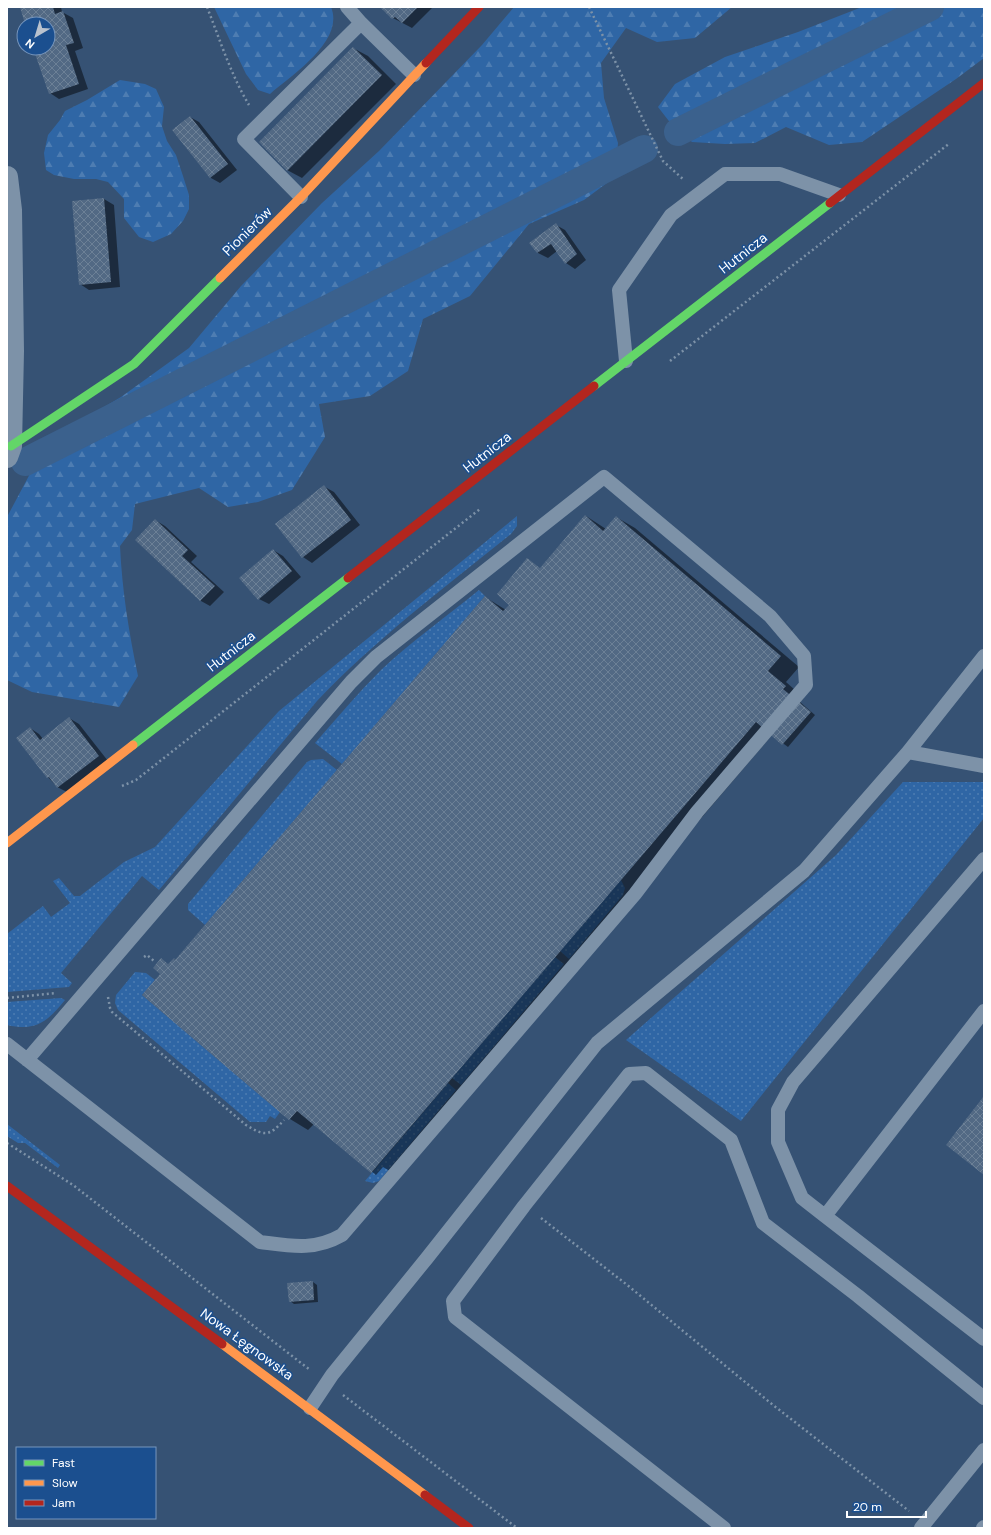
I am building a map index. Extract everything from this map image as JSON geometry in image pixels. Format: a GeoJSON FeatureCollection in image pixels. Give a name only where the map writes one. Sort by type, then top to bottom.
{"type":"FeatureCollection","features":[{"type":"Feature","properties":{"kind":"street","name":"Pionierów"},"geometry":{"type":"LineString","coordinates":[[9,451],[134,364],[301,197],[479,7]]}},
{"type":"Feature","properties":{"kind":"street","name":"Hutnicza"},"geometry":{"type":"LineString","coordinates":[[7,843],[984,83]]}},
{"type":"Feature","properties":{"kind":"street"},"geometry":{"type":"LineString","coordinates":[[7,177],[11,210],[13,351],[9,451]]}},
{"type":"Feature","properties":{"kind":"street","name":"Nowa Łęgnowska"},"geometry":{"type":"LineString","coordinates":[[7,1186],[310,1408],[469,1528]]}},
{"type":"Feature","properties":{"kind":"lane"},"geometry":{"type":"LineString","coordinates":[[347,7],[361,23],[414,75]]}},
{"type":"Feature","properties":{"kind":"lane"},"geometry":{"type":"LineString","coordinates":[[301,197],[244,138],[361,23]]}},
{"type":"Feature","properties":{"kind":"lane"},"geometry":{"type":"LineString","coordinates":[[626,362],[619,290],[671,215],[725,174],[780,174],[840,195]]}},
{"type":"Feature","properties":{"kind":"lane"},"geometry":{"type":"LineString","coordinates":[[7,1044],[27,1060],[260,1242],[302,1247],[330,1242],[342,1235],[630,900],[697,812],[806,685],[804,656],[770,616],[604,477],[376,656],[27,1060]]}},
{"type":"Feature","properties":{"kind":"lane"},"geometry":{"type":"LineString","coordinates":[[310,1408],[332,1375],[432,1252],[597,1043],[804,871],[908,752],[984,656]]}},
{"type":"Feature","properties":{"kind":"lane"},"geometry":{"type":"LineString","coordinates":[[908,752],[984,766]]}},
{"type":"Feature","properties":{"kind":"lane"},"geometry":{"type":"LineString","coordinates":[[984,859],[792,1082],[778,1110],[778,1142],[802,1198],[984,1339]]}},
{"type":"Feature","properties":{"kind":"lane"},"geometry":{"type":"LineString","coordinates":[[825,1216],[984,1011]]}},
{"type":"Feature","properties":{"kind":"lane"},"geometry":{"type":"LineString","coordinates":[[724,1528],[455,1317],[454,1301],[524,1206],[629,1074],[646,1073],[731,1140],[763,1223],[864,1300],[984,1398]]}},
{"type":"Feature","properties":{"kind":"lane"},"geometry":{"type":"LineString","coordinates":[[923,1526],[984,1450]]}},
{"type":"Feature","properties":{"kind":"path"},"geometry":{"type":"LineString","coordinates":[[207,7],[226,58],[241,92],[260,123]]}},
{"type":"Feature","properties":{"kind":"path"},"geometry":{"type":"LineString","coordinates":[[589,7],[663,161],[700,193]]}},
{"type":"Feature","properties":{"kind":"path"},"geometry":{"type":"LineString","coordinates":[[7,998],[63,992],[69,991],[72,988],[109,997],[112,1012],[246,1125],[257,1131],[268,1133],[276,1129],[284,1120]]}},
{"type":"Feature","properties":{"kind":"path"},"geometry":{"type":"LineString","coordinates":[[7,1143],[73,1185],[518,1528]]}},
{"type":"Feature","properties":{"kind":"path"},"geometry":{"type":"LineString","coordinates":[[524,1206],[620,1279],[923,1526]]}},
{"type":"Feature","properties":{"kind":"green space"},"geometry":{"type":"Polygon","coordinates":[[[214,7],[331,7],[333,20],[330,32],[324,44],[314,56],[270,94],[258,90],[246,74],[214,7]]]}},
{"type":"Feature","properties":{"kind":"green space"},"geometry":{"type":"Polygon","coordinates":[[[514,7],[732,7],[695,38],[657,42],[626,28],[601,63],[604,98],[618,143],[615,177],[584,200],[529,224],[470,296],[423,319],[408,371],[370,396],[319,404],[325,437],[292,490],[258,502],[228,507],[199,488],[135,504],[132,530],[120,546],[126,611],[138,676],[119,707],[32,692],[7,680],[7,517],[48,440],[121,397],[189,348],[241,286],[322,203],[379,151],[482,45],[514,7]]]}},
{"type":"Feature","properties":{"kind":"green space"},"geometry":{"type":"Polygon","coordinates":[[[862,7],[984,7],[984,58],[956,79],[862,142],[829,145],[786,127],[755,143],[725,144],[692,142],[672,125],[658,107],[675,84],[725,57],[798,32],[862,7]]]}},
{"type":"Feature","properties":{"kind":"green space"},"geometry":{"type":"Polygon","coordinates":[[[120,80],[145,84],[156,89],[164,107],[162,126],[167,141],[176,155],[189,195],[189,209],[183,221],[171,234],[153,242],[139,237],[124,218],[124,199],[108,182],[96,179],[74,179],[54,175],[46,170],[44,153],[48,135],[65,111],[87,100],[120,80]]]}},
{"type":"Feature","properties":{"kind":"green space"},"geometry":{"type":"Polygon","coordinates":[[[517,516],[517,526],[511,534],[387,635],[317,701],[159,890],[142,876],[61,973],[72,983],[69,987],[7,992],[7,934],[43,906],[51,917],[70,903],[53,881],[59,878],[74,896],[80,896],[124,862],[155,847],[279,711],[517,516]]]}},
{"type":"Feature","properties":{"kind":"green space"},"geometry":{"type":"Polygon","coordinates":[[[479,590],[485,596],[342,764],[315,743],[381,670],[417,639],[479,590]]]}},
{"type":"Feature","properties":{"kind":"green space"},"geometry":{"type":"Polygon","coordinates":[[[323,759],[337,770],[205,925],[188,910],[188,904],[307,762],[311,760],[323,759]]]}},
{"type":"Feature","properties":{"kind":"green space"},"geometry":{"type":"Polygon","coordinates":[[[903,782],[984,782],[984,818],[741,1121],[626,1040],[836,855],[903,782]]]}},
{"type":"Feature","properties":{"kind":"green space"},"geometry":{"type":"Polygon","coordinates":[[[621,880],[625,888],[623,895],[569,959],[560,951],[621,880]]]}},
{"type":"Feature","properties":{"kind":"green space"},"geometry":{"type":"Polygon","coordinates":[[[555,957],[564,964],[461,1085],[452,1078],[555,957]]]}},
{"type":"Feature","properties":{"kind":"green space"},"geometry":{"type":"Polygon","coordinates":[[[135,972],[146,973],[155,980],[142,995],[280,1112],[275,1119],[270,1116],[266,1122],[250,1122],[118,1010],[115,1003],[116,995],[135,972]]]}},
{"type":"Feature","properties":{"kind":"green space"},"geometry":{"type":"Polygon","coordinates":[[[61,998],[65,1000],[53,1014],[34,1026],[17,1027],[7,1025],[7,1002],[61,998]]]}},
{"type":"Feature","properties":{"kind":"green space"},"geometry":{"type":"Polygon","coordinates":[[[448,1083],[456,1090],[379,1181],[373,1183],[365,1181],[448,1083]]]}},
{"type":"Feature","properties":{"kind":"green space"},"geometry":{"type":"Polygon","coordinates":[[[7,1124],[60,1165],[58,1168],[25,1143],[18,1143],[7,1136],[7,1124]]]}},
{"type":"Feature","properties":{"kind":"building"},"geometry":{"type":"Polygon","coordinates":[[[20,7],[53,7],[55,14],[63,11],[74,43],[66,45],[79,84],[49,94],[36,56],[56,56],[56,16],[23,16],[20,7]]]}},
{"type":"Feature","properties":{"kind":"building"},"geometry":{"type":"Polygon","coordinates":[[[380,7],[418,7],[402,23],[395,17],[392,19],[380,7]]]}},
{"type":"Feature","properties":{"kind":"building"},"geometry":{"type":"Polygon","coordinates":[[[353,47],[382,75],[287,171],[259,142],[353,47]]]}},
{"type":"Feature","properties":{"kind":"building"},"geometry":{"type":"Polygon","coordinates":[[[190,116],[228,164],[210,178],[172,130],[190,116]]]}},
{"type":"Feature","properties":{"kind":"building"},"geometry":{"type":"Polygon","coordinates":[[[104,198],[111,282],[79,285],[72,201],[104,198]]]}},
{"type":"Feature","properties":{"kind":"building"},"geometry":{"type":"Polygon","coordinates":[[[556,223],[577,254],[565,264],[551,244],[537,253],[529,243],[556,223]]]}},
{"type":"Feature","properties":{"kind":"building"},"geometry":{"type":"Polygon","coordinates":[[[324,485],[351,520],[302,558],[275,524],[324,485]]]}},
{"type":"Feature","properties":{"kind":"building"},"geometry":{"type":"Polygon","coordinates":[[[585,515],[603,531],[616,516],[781,656],[768,671],[786,686],[783,689],[811,712],[782,745],[756,722],[371,1173],[297,1111],[289,1120],[142,995],[160,974],[153,968],[161,958],[168,964],[174,958],[175,960],[485,596],[503,611],[509,605],[497,594],[527,558],[540,568],[585,515]]]}},
{"type":"Feature","properties":{"kind":"building"},"geometry":{"type":"Polygon","coordinates":[[[155,519],[188,550],[182,556],[215,586],[200,601],[135,540],[155,519]]]}},
{"type":"Feature","properties":{"kind":"building"},"geometry":{"type":"Polygon","coordinates":[[[273,549],[292,571],[258,600],[239,578],[273,549]]]}},
{"type":"Feature","properties":{"kind":"building"},"geometry":{"type":"Polygon","coordinates":[[[69,717],[99,756],[57,788],[49,777],[47,778],[16,738],[30,727],[40,740],[69,717]]]}},
{"type":"Feature","properties":{"kind":"building"},"geometry":{"type":"Polygon","coordinates":[[[984,1096],[984,1175],[946,1145],[984,1096]]]}},
{"type":"Feature","properties":{"kind":"building"},"geometry":{"type":"Polygon","coordinates":[[[313,1281],[314,1300],[289,1302],[287,1283],[313,1281]]]}},
{"type":"Feature","properties":{"kind":"waterway"},"geometry":{"type":"LineString","coordinates":[[678,132],[930,7]]}},
{"type":"Feature","properties":{"kind":"waterway"},"geometry":{"type":"LineString","coordinates":[[25,462],[644,149]]}},
{"type":"Feature","properties":{"kind":"traffic: fast"},"geometry":{"type":"LineString","coordinates":[[594,386],[830,203]]}},
{"type":"Feature","properties":{"kind":"traffic: fast"},"geometry":{"type":"LineString","coordinates":[[11,446],[134,364],[220,278]]}},
{"type":"Feature","properties":{"kind":"traffic: fast"},"geometry":{"type":"LineString","coordinates":[[133,745],[348,578]]}},
{"type":"Feature","properties":{"kind":"traffic: slow"},"geometry":{"type":"LineString","coordinates":[[220,278],[301,197],[426,63]]}},
{"type":"Feature","properties":{"kind":"traffic: slow"},"geometry":{"type":"LineString","coordinates":[[7,843],[133,745]]}},
{"type":"Feature","properties":{"kind":"traffic: slow"},"geometry":{"type":"LineString","coordinates":[[222,1344],[425,1495]]}},
{"type":"Feature","properties":{"kind":"traffic: jam"},"geometry":{"type":"LineString","coordinates":[[426,63],[479,7]]}},
{"type":"Feature","properties":{"kind":"traffic: jam"},"geometry":{"type":"LineString","coordinates":[[830,203],[984,83]]}},
{"type":"Feature","properties":{"kind":"traffic: jam"},"geometry":{"type":"LineString","coordinates":[[348,578],[594,386]]}},
{"type":"Feature","properties":{"kind":"traffic: jam"},"geometry":{"type":"LineString","coordinates":[[7,1186],[222,1344]]}},
{"type":"Feature","properties":{"kind":"traffic: jam"},"geometry":{"type":"LineString","coordinates":[[425,1495],[469,1528]]}}]}
